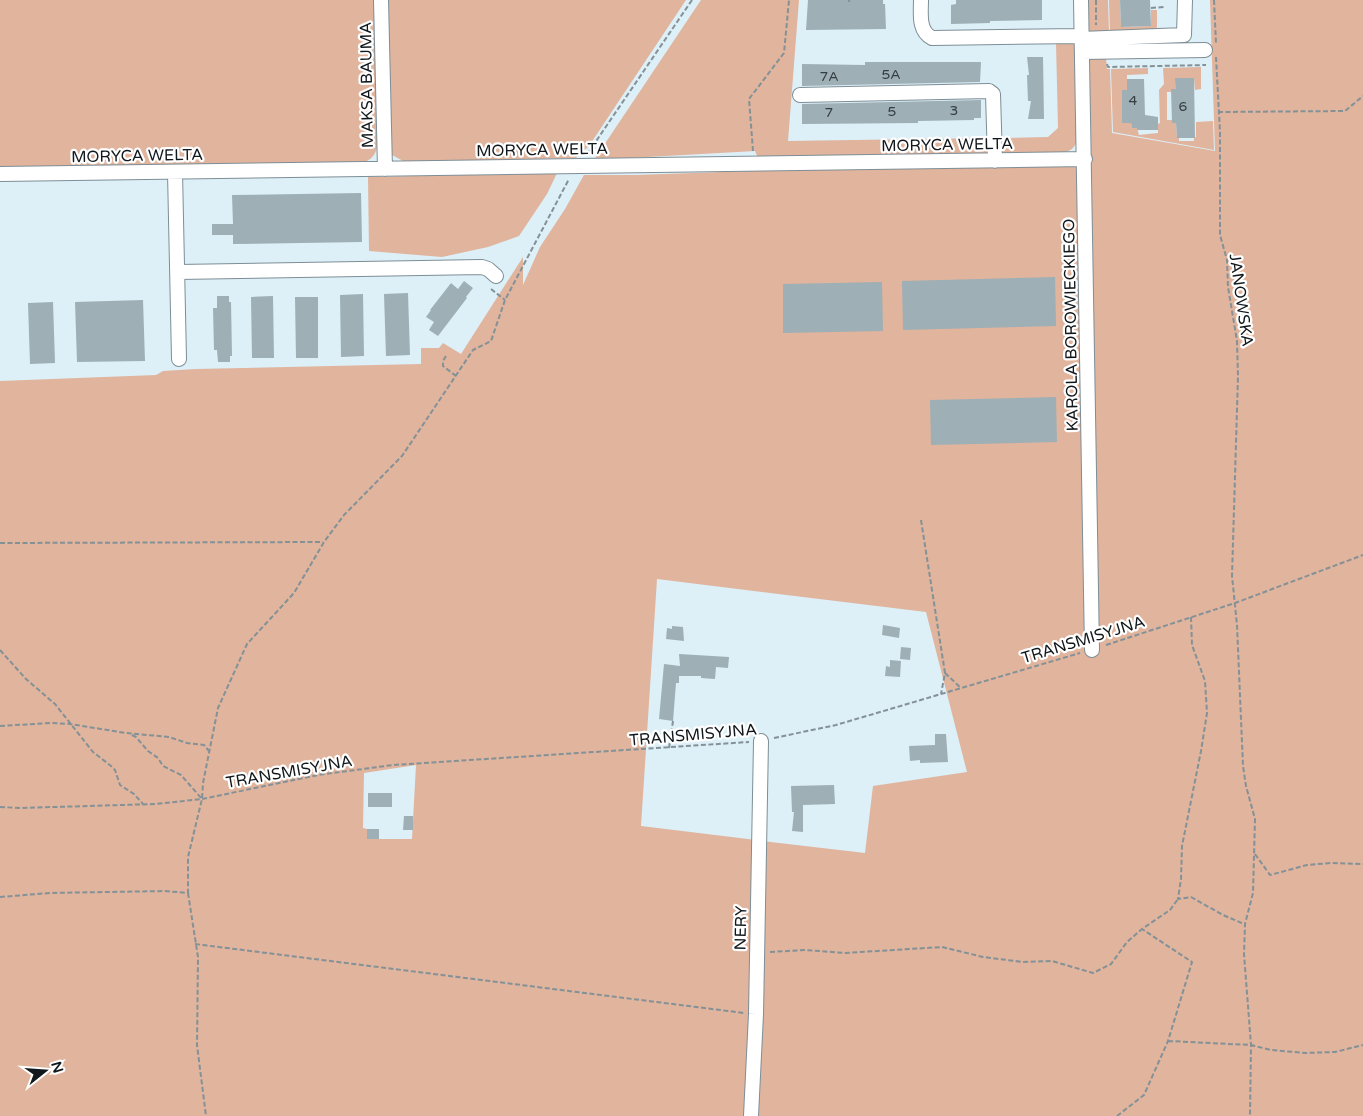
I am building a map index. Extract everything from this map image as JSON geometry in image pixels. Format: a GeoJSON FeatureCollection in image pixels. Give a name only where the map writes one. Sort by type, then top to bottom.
{"type":"FeatureCollection","features":[{"type":"Feature","properties":{"kind":"street","name":"MAKSA BAUMA"},"geometry":{"type":"LineString","coordinates":[[381,0],[385,169]]}},
{"type":"Feature","properties":{"kind":"street"},"geometry":{"type":"LineString","coordinates":[[921,0],[921,23],[923,30],[927,36],[932,38],[1082,42],[1212,51]]}},
{"type":"Feature","properties":{"kind":"street","name":"KAROLA BOROWIECKIEGO"},"geometry":{"type":"LineString","coordinates":[[1081,0],[1092,650]]}},
{"type":"Feature","properties":{"kind":"street"},"geometry":{"type":"LineString","coordinates":[[1082,42],[1096,38],[1184,36],[1185,0]]}},
{"type":"Feature","properties":{"kind":"street"},"geometry":{"type":"LineString","coordinates":[[800,95],[989,91],[993,94],[995,161]]}},
{"type":"Feature","properties":{"kind":"street","name":"MORYCA WELTA"},"geometry":{"type":"LineString","coordinates":[[0,174],[1085,159]]}},
{"type":"Feature","properties":{"kind":"street"},"geometry":{"type":"LineString","coordinates":[[176,172],[179,359]]}},
{"type":"Feature","properties":{"kind":"street"},"geometry":{"type":"LineString","coordinates":[[178,272],[482,268],[488,269],[492,281]]}},
{"type":"Feature","properties":{"kind":"street","name":"NERY"},"geometry":{"type":"LineString","coordinates":[[751,1116],[756,1014],[761,741]]}},
{"type":"Feature","properties":{"kind":"path"},"geometry":{"type":"LineString","coordinates":[[206,1116],[196,1044],[198,957],[188,893],[188,857],[202,799],[218,708],[247,644],[294,593],[324,542],[344,515],[402,456],[473,350],[491,341],[504,300],[576,166],[594,148],[663,41],[692,0]]}},
{"type":"Feature","properties":{"kind":"path"},"geometry":{"type":"LineString","coordinates":[[755,164],[749,99],[784,52],[789,0]]}},
{"type":"Feature","properties":{"kind":"path"},"geometry":{"type":"LineString","coordinates":[[1096,0],[1096,38]]}},
{"type":"Feature","properties":{"kind":"path","name":"JANOWSKA"},"geometry":{"type":"LineString","coordinates":[[1214,0],[1212,51],[1218,112],[1220,235],[1227,260],[1228,286],[1237,340],[1238,376],[1232,576],[1243,766],[1255,819],[1253,893],[1245,924],[1244,954],[1250,1008],[1250,1116]]}},
{"type":"Feature","properties":{"kind":"path"},"geometry":{"type":"LineString","coordinates":[[1151,8],[1164,7]]}},
{"type":"Feature","properties":{"kind":"path"},"geometry":{"type":"LineString","coordinates":[[1110,67],[1206,65]]}},
{"type":"Feature","properties":{"kind":"path"},"geometry":{"type":"LineString","coordinates":[[1218,112],[1345,112],[1363,96]]}},
{"type":"Feature","properties":{"kind":"path"},"geometry":{"type":"LineString","coordinates":[[492,281],[504,300]]}},
{"type":"Feature","properties":{"kind":"path"},"geometry":{"type":"LineString","coordinates":[[446,356],[443,366],[456,376]]}},
{"type":"Feature","properties":{"kind":"path"},"geometry":{"type":"LineString","coordinates":[[921,520],[945,673],[941,694]]}},
{"type":"Feature","properties":{"kind":"path"},"geometry":{"type":"LineString","coordinates":[[0,543],[324,542]]}},
{"type":"Feature","properties":{"kind":"path","name":"TRANSMISYJNA"},"geometry":{"type":"LineString","coordinates":[[0,807],[143,804],[202,799],[318,775],[393,765],[761,741],[836,725],[1092,650],[1235,603],[1363,555]]}},
{"type":"Feature","properties":{"kind":"path"},"geometry":{"type":"LineString","coordinates":[[757,952],[805,950],[846,953],[942,947],[982,957],[1023,962],[1052,961],[1093,973],[1111,964],[1127,942],[1170,910],[1178,899],[1182,846],[1207,713],[1205,681],[1192,645],[1191,617]]}},
{"type":"Feature","properties":{"kind":"path"},"geometry":{"type":"LineString","coordinates":[[0,650],[26,679],[55,704],[93,752],[111,766],[120,785],[134,794],[143,804]]}},
{"type":"Feature","properties":{"kind":"path"},"geometry":{"type":"LineString","coordinates":[[945,673],[962,688]]}},
{"type":"Feature","properties":{"kind":"path"},"geometry":{"type":"LineString","coordinates":[[669,748],[673,721]]}},
{"type":"Feature","properties":{"kind":"path"},"geometry":{"type":"LineString","coordinates":[[0,726],[51,723],[70,724],[169,737],[187,743],[204,745],[209,751]]}},
{"type":"Feature","properties":{"kind":"path"},"geometry":{"type":"LineString","coordinates":[[130,733],[158,758],[163,766],[181,775],[202,799]]}},
{"type":"Feature","properties":{"kind":"path"},"geometry":{"type":"LineString","coordinates":[[1254,854],[1270,874],[1307,865],[1331,863],[1363,864]]}},
{"type":"Feature","properties":{"kind":"path"},"geometry":{"type":"LineString","coordinates":[[0,897],[50,893],[165,891],[188,893]]}},
{"type":"Feature","properties":{"kind":"path"},"geometry":{"type":"LineString","coordinates":[[1178,899],[1191,897],[1223,915],[1245,924]]}},
{"type":"Feature","properties":{"kind":"path"},"geometry":{"type":"LineString","coordinates":[[1117,1116],[1144,1095],[1168,1041],[1192,962],[1142,929]]}},
{"type":"Feature","properties":{"kind":"path"},"geometry":{"type":"LineString","coordinates":[[195,944],[756,1014]]}},
{"type":"Feature","properties":{"kind":"path"},"geometry":{"type":"LineString","coordinates":[[1168,1041],[1251,1045],[1271,1050],[1306,1054],[1336,1052],[1363,1045]]}},
{"type":"Feature","properties":{"kind":"shaded area"},"geometry":{"type":"Polygon","coordinates":[[[0,0],[374,0],[376,152],[370,159],[362,163],[0,181],[0,0]]]}},
{"type":"Feature","properties":{"kind":"shaded area"},"geometry":{"type":"Polygon","coordinates":[[[388,0],[686,0],[589,146],[576,158],[405,162],[392,155],[388,0]]]}},
{"type":"Feature","properties":{"kind":"shaded area"},"geometry":{"type":"Polygon","coordinates":[[[701,0],[799,0],[788,141],[988,138],[989,150],[986,154],[758,158],[755,151],[594,160],[701,0]]]}},
{"type":"Feature","properties":{"kind":"shaded area"},"geometry":{"type":"Polygon","coordinates":[[[1088,0],[1108,0],[1109,33],[1091,33],[1088,31],[1088,0]]]}},
{"type":"Feature","properties":{"kind":"shaded area"},"geometry":{"type":"Polygon","coordinates":[[[1109,0],[1120,0],[1121,27],[1151,26],[1151,10],[1157,10],[1157,27],[1154,32],[1110,33],[1109,0]]]}},
{"type":"Feature","properties":{"kind":"shaded area"},"geometry":{"type":"Polygon","coordinates":[[[1210,0],[1363,0],[1363,1116],[754,1116],[762,841],[865,853],[873,786],[967,772],[926,612],[657,579],[641,826],[756,840],[748,1116],[0,1116],[0,381],[156,375],[163,371],[196,369],[421,364],[421,348],[439,348],[443,343],[461,354],[523,257],[523,285],[540,247],[565,209],[584,175],[803,169],[1090,165],[1088,61],[1091,58],[1106,58],[1107,69],[1110,69],[1112,133],[1215,151],[1210,0]],[[416,765],[364,773],[363,828],[367,829],[367,839],[412,839],[416,765]]]}},
{"type":"Feature","properties":{"kind":"shaded area"},"geometry":{"type":"Polygon","coordinates":[[[1056,42],[1072,43],[1076,46],[1078,139],[1072,149],[1059,154],[1005,154],[1001,151],[1001,138],[1048,137],[1058,128],[1056,42]]]}},
{"type":"Feature","properties":{"kind":"shaded area"},"geometry":{"type":"Polygon","coordinates":[[[1201,67],[1201,89],[1195,90],[1194,78],[1176,78],[1176,89],[1171,89],[1171,92],[1167,92],[1167,120],[1172,120],[1172,123],[1176,123],[1179,141],[1194,141],[1196,137],[1196,122],[1213,121],[1214,150],[1113,132],[1111,69],[1148,68],[1148,74],[1127,75],[1127,90],[1122,90],[1123,123],[1131,123],[1132,128],[1137,128],[1139,135],[1158,133],[1158,124],[1160,123],[1159,90],[1164,84],[1163,68],[1201,67]]]}},
{"type":"Feature","properties":{"kind":"shaded area"},"geometry":{"type":"Polygon","coordinates":[[[557,173],[547,194],[519,236],[488,247],[442,257],[369,251],[368,177],[557,173]]]}},
{"type":"Feature","properties":{"kind":"building"},"geometry":{"type":"Polygon","coordinates":[[[808,0],[883,0],[883,4],[885,4],[886,29],[806,30],[808,0]]]}},
{"type":"Feature","properties":{"kind":"building"},"geometry":{"type":"Polygon","coordinates":[[[956,0],[1042,0],[1042,20],[951,24],[951,5],[956,4],[956,0]]]}},
{"type":"Feature","properties":{"kind":"building"},"geometry":{"type":"Polygon","coordinates":[[[1120,0],[1150,0],[1151,26],[1121,27],[1120,0]]]}},
{"type":"Feature","properties":{"kind":"building"},"geometry":{"type":"Polygon","coordinates":[[[1027,57],[1043,57],[1044,119],[1028,119],[1031,101],[1028,101],[1027,75],[1029,75],[1027,57]]]}},
{"type":"Feature","properties":{"kind":"building"},"geometry":{"type":"Polygon","coordinates":[[[865,62],[981,62],[980,82],[802,86],[802,64],[865,65],[865,62]]]}},
{"type":"Feature","properties":{"kind":"building"},"geometry":{"type":"Polygon","coordinates":[[[1175,78],[1194,78],[1195,138],[1177,138],[1176,123],[1172,123],[1171,89],[1176,89],[1175,78]]]}},
{"type":"Feature","properties":{"kind":"building"},"geometry":{"type":"Polygon","coordinates":[[[1127,79],[1144,79],[1145,115],[1158,117],[1158,130],[1137,130],[1137,128],[1132,128],[1131,123],[1122,123],[1122,90],[1127,90],[1127,79]]]}},
{"type":"Feature","properties":{"kind":"building"},"geometry":{"type":"Polygon","coordinates":[[[981,100],[981,118],[974,118],[974,120],[918,121],[918,123],[802,124],[802,104],[981,100]]]}},
{"type":"Feature","properties":{"kind":"building"},"geometry":{"type":"Polygon","coordinates":[[[361,193],[362,242],[233,244],[233,235],[212,235],[212,224],[233,224],[232,195],[361,193]]]}},
{"type":"Feature","properties":{"kind":"building"},"geometry":{"type":"Polygon","coordinates":[[[1055,277],[1056,326],[903,330],[902,281],[1055,277]]]}},
{"type":"Feature","properties":{"kind":"building"},"geometry":{"type":"Polygon","coordinates":[[[464,281],[473,288],[438,336],[429,330],[434,322],[426,317],[451,283],[458,289],[464,281]]]}},
{"type":"Feature","properties":{"kind":"building"},"geometry":{"type":"Polygon","coordinates":[[[882,282],[883,331],[783,333],[783,284],[882,282]]]}},
{"type":"Feature","properties":{"kind":"building"},"geometry":{"type":"Polygon","coordinates":[[[408,293],[410,355],[386,356],[384,294],[408,293]]]}},
{"type":"Feature","properties":{"kind":"building"},"geometry":{"type":"Polygon","coordinates":[[[363,294],[364,356],[341,357],[340,295],[363,294]]]}},
{"type":"Feature","properties":{"kind":"building"},"geometry":{"type":"Polygon","coordinates":[[[217,296],[229,296],[229,302],[231,302],[232,356],[230,356],[230,362],[218,362],[217,350],[214,350],[213,308],[217,308],[217,296]]]}},
{"type":"Feature","properties":{"kind":"building"},"geometry":{"type":"Polygon","coordinates":[[[273,296],[274,358],[252,358],[251,297],[273,296]]]}},
{"type":"Feature","properties":{"kind":"building"},"geometry":{"type":"Polygon","coordinates":[[[295,297],[318,297],[318,358],[296,358],[295,297]]]}},
{"type":"Feature","properties":{"kind":"building"},"geometry":{"type":"Polygon","coordinates":[[[143,300],[145,361],[77,362],[75,302],[143,300]]]}},
{"type":"Feature","properties":{"kind":"building"},"geometry":{"type":"Polygon","coordinates":[[[53,302],[55,363],[30,364],[28,303],[53,302]]]}},
{"type":"Feature","properties":{"kind":"building"},"geometry":{"type":"Polygon","coordinates":[[[1056,397],[1057,442],[931,445],[930,400],[1056,397]]]}},
{"type":"Feature","properties":{"kind":"building"},"geometry":{"type":"Polygon","coordinates":[[[883,625],[900,628],[899,638],[882,635],[883,625]]]}},
{"type":"Feature","properties":{"kind":"building"},"geometry":{"type":"Polygon","coordinates":[[[672,626],[683,627],[684,641],[666,639],[667,628],[672,629],[672,626]]]}},
{"type":"Feature","properties":{"kind":"building"},"geometry":{"type":"Polygon","coordinates":[[[901,647],[911,648],[910,660],[900,659],[901,647]]]}},
{"type":"Feature","properties":{"kind":"building"},"geometry":{"type":"Polygon","coordinates":[[[679,654],[729,657],[728,668],[716,667],[715,679],[701,678],[701,676],[679,676],[679,683],[676,683],[673,721],[659,719],[664,664],[680,666],[679,654]]]}},
{"type":"Feature","properties":{"kind":"building"},"geometry":{"type":"Polygon","coordinates":[[[890,660],[901,661],[900,677],[885,676],[886,666],[890,667],[890,660]]]}},
{"type":"Feature","properties":{"kind":"building"},"geometry":{"type":"Polygon","coordinates":[[[935,734],[946,734],[948,762],[920,763],[920,760],[910,761],[909,746],[935,745],[935,734]]]}},
{"type":"Feature","properties":{"kind":"building"},"geometry":{"type":"Polygon","coordinates":[[[834,785],[835,804],[803,805],[803,832],[792,831],[794,812],[792,812],[791,786],[834,785]]]}},
{"type":"Feature","properties":{"kind":"building"},"geometry":{"type":"Polygon","coordinates":[[[368,793],[392,793],[392,807],[368,807],[368,793]]]}},
{"type":"Feature","properties":{"kind":"building"},"geometry":{"type":"Polygon","coordinates":[[[404,816],[413,816],[413,830],[403,830],[404,816]]]}},
{"type":"Feature","properties":{"kind":"building"},"geometry":{"type":"Polygon","coordinates":[[[367,829],[379,829],[379,839],[367,839],[367,829]]]}}]}
